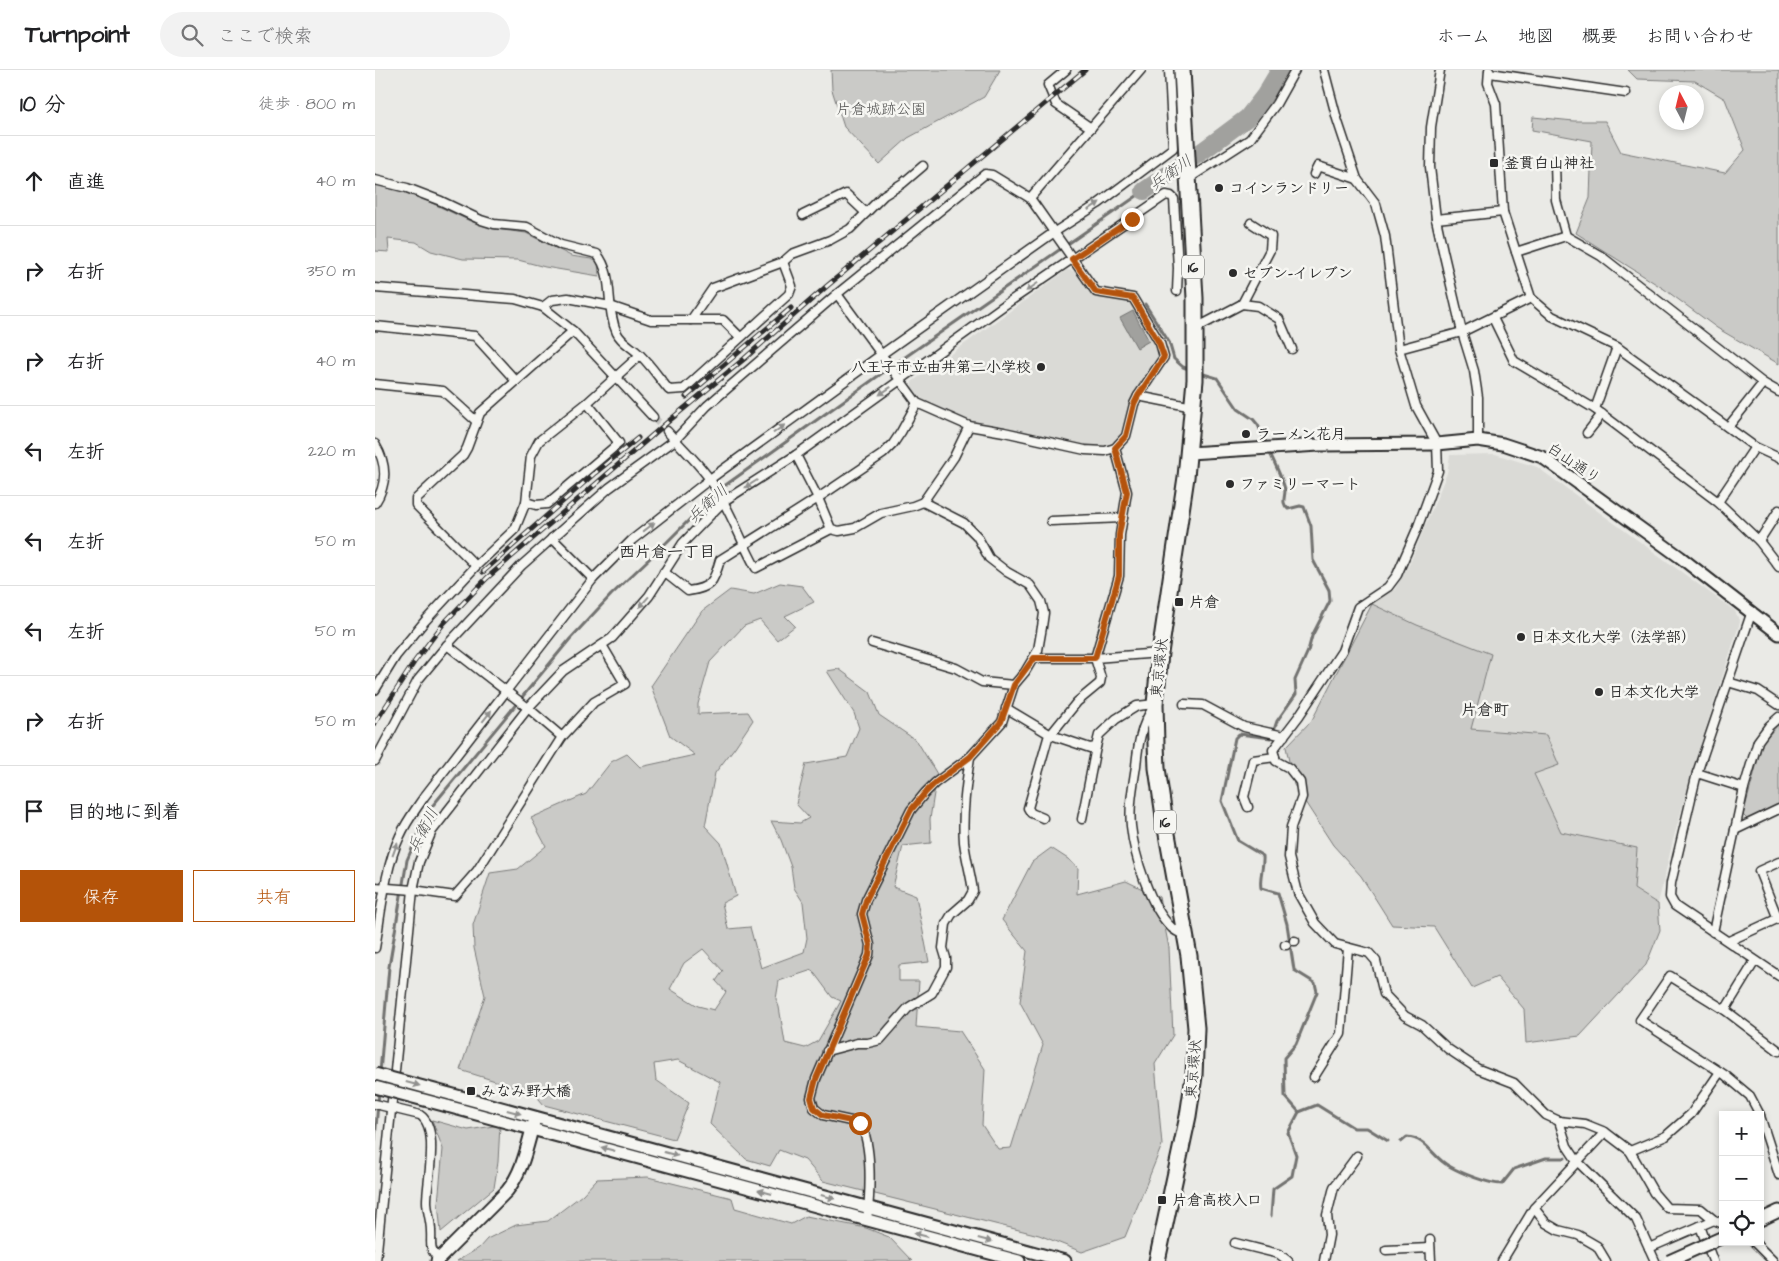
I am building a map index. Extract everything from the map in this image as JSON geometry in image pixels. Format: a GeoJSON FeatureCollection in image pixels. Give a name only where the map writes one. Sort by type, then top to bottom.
{"type":"FeatureCollection","features":[{"type":"Feature","properties":{"kind":"highway","name":"東京環状"},"geometry":{"type":"LineString","coordinates":[[1157,1261],[1188,1116],[1194,1076],[1196,1028],[1194,995],[1158,776],[1155,704],[1160,653],[1184,497],[1195,372],[1196,328],[1182,70]]}},
{"type":"Feature","properties":{"kind":"street"},"geometry":{"type":"LineString","coordinates":[[1065,70],[1048,85],[1056,104],[1091,128]]}},
{"type":"Feature","properties":{"kind":"street"},"geometry":{"type":"LineString","coordinates":[[1030,198],[1141,70]]}},
{"type":"Feature","properties":{"kind":"street"},"geometry":{"type":"LineString","coordinates":[[375,948],[392,857],[408,821],[424,797],[507,693],[593,580],[633,540],[710,479],[882,354],[1053,233],[1098,204],[1173,148],[1169,70]]}},
{"type":"Feature","properties":{"kind":"street"},"geometry":{"type":"LineString","coordinates":[[1188,175],[1250,139],[1276,104],[1295,70]]}},
{"type":"Feature","properties":{"kind":"street"},"geometry":{"type":"LineString","coordinates":[[1324,70],[1337,119],[1357,179],[1376,204],[1385,236],[1399,349],[1416,406],[1437,444],[1438,471],[1417,529],[1397,576],[1388,587],[1358,607],[1341,651],[1299,716],[1273,750],[1276,761],[1289,768],[1300,782],[1302,797],[1291,827],[1289,857],[1298,893],[1319,929],[1335,944],[1369,953],[1376,961],[1384,994],[1405,1016],[1422,1025],[1448,1050],[1478,1069],[1514,1083],[1546,1115],[1559,1121],[1585,1124],[1605,1132],[1631,1151],[1655,1193],[1667,1208],[1701,1209],[1719,1222]]}},
{"type":"Feature","properties":{"kind":"street"},"geometry":{"type":"LineString","coordinates":[[1440,70],[1431,127],[1430,167],[1436,219],[1462,332],[1474,371],[1478,397],[1478,440]]}},
{"type":"Feature","properties":{"kind":"street"},"geometry":{"type":"LineString","coordinates":[[1626,92],[1490,72],[1488,82],[1496,104],[1503,212],[1531,298],[1552,316],[1617,346],[1755,447],[1779,458]]}},
{"type":"Feature","properties":{"kind":"street"},"geometry":{"type":"LineString","coordinates":[[1555,161],[1555,200],[1566,236],[1601,256],[1763,383],[1779,392]]}},
{"type":"Feature","properties":{"kind":"street"},"geometry":{"type":"LineString","coordinates":[[691,320],[713,288],[783,262],[792,254],[831,240],[850,228],[884,195],[903,183],[923,166]]}},
{"type":"Feature","properties":{"kind":"street"},"geometry":{"type":"LineString","coordinates":[[1314,174],[1318,166],[1357,179]]}},
{"type":"Feature","properties":{"kind":"street"},"geometry":{"type":"LineString","coordinates":[[375,761],[418,680],[447,645],[521,566],[609,488],[675,440],[707,406],[837,294],[985,174],[992,175],[1030,198],[1096,292],[1133,298],[1159,343],[1164,357],[1134,404],[1126,436],[1115,448],[1105,451],[1085,450],[969,426],[917,404],[837,294]]}},
{"type":"Feature","properties":{"kind":"street"},"geometry":{"type":"LineString","coordinates":[[375,180],[407,188],[441,201],[481,220],[494,224],[527,227],[561,245],[597,254],[602,262],[608,281],[610,306],[617,333],[623,341],[640,355],[669,390],[684,389],[789,294],[792,286],[783,262]]}},
{"type":"Feature","properties":{"kind":"street"},"geometry":{"type":"LineString","coordinates":[[803,215],[846,194],[866,213]]}},
{"type":"Feature","properties":{"kind":"street"},"geometry":{"type":"LineString","coordinates":[[376,1261],[411,890],[419,862],[432,831],[526,707],[563,671],[612,638],[649,596],[683,543],[722,499],[796,455],[1069,256],[1166,195],[1174,199],[1178,268],[1177,291]]}},
{"type":"Feature","properties":{"kind":"street"},"geometry":{"type":"LineString","coordinates":[[1436,219],[1503,212]]}},
{"type":"Feature","properties":{"kind":"street"},"geometry":{"type":"LineString","coordinates":[[1243,304],[1270,250],[1271,236],[1251,223]]}},
{"type":"Feature","properties":{"kind":"street"},"geometry":{"type":"LineString","coordinates":[[1516,252],[1566,236]]}},
{"type":"Feature","properties":{"kind":"street"},"geometry":{"type":"LineString","coordinates":[[375,288],[515,299],[543,307],[573,331],[653,417]]}},
{"type":"Feature","properties":{"kind":"street"},"geometry":{"type":"LineString","coordinates":[[543,307],[552,300],[568,298],[610,306],[651,320],[723,320],[740,337]]}},
{"type":"Feature","properties":{"kind":"street"},"geometry":{"type":"LineString","coordinates":[[1399,349],[1462,332],[1531,298]]}},
{"type":"Feature","properties":{"kind":"street"},"geometry":{"type":"LineString","coordinates":[[1196,328],[1243,304],[1258,306],[1279,319],[1292,349]]}},
{"type":"Feature","properties":{"kind":"street"},"geometry":{"type":"LineString","coordinates":[[1493,318],[1514,361],[1595,409],[1718,502],[1759,541],[1779,567]]}},
{"type":"Feature","properties":{"kind":"street"},"geometry":{"type":"LineString","coordinates":[[375,326],[475,336],[517,381]]}},
{"type":"Feature","properties":{"kind":"street"},"geometry":{"type":"LineString","coordinates":[[476,566],[416,505],[415,499],[463,455],[480,413],[573,331]]}},
{"type":"Feature","properties":{"kind":"street"},"geometry":{"type":"LineString","coordinates":[[1595,409],[1617,346]]}},
{"type":"Feature","properties":{"kind":"street"},"geometry":{"type":"LineString","coordinates":[[375,690],[396,656],[425,621],[476,566],[515,530],[526,502],[531,456],[539,441],[587,403],[640,355]]}},
{"type":"Feature","properties":{"kind":"street"},"geometry":{"type":"LineString","coordinates":[[1728,427],[1763,383]]}},
{"type":"Feature","properties":{"kind":"street"},"geometry":{"type":"LineString","coordinates":[[375,384],[443,391],[476,421]]}},
{"type":"Feature","properties":{"kind":"street"},"geometry":{"type":"LineString","coordinates":[[1138,396],[1193,407]]}},
{"type":"Feature","properties":{"kind":"street"},"geometry":{"type":"LineString","coordinates":[[526,502],[535,505],[547,504],[619,443],[587,403]]}},
{"type":"Feature","properties":{"kind":"street"},"geometry":{"type":"LineString","coordinates":[[664,572],[688,591],[703,589],[715,577],[720,560],[883,454],[893,444],[917,404]]}},
{"type":"Feature","properties":{"kind":"street"},"geometry":{"type":"LineString","coordinates":[[1587,433],[1602,414]]}},
{"type":"Feature","properties":{"kind":"street"},"geometry":{"type":"LineString","coordinates":[[796,455],[831,528],[839,531],[855,528],[881,513],[923,502],[954,457],[969,426]]}},
{"type":"Feature","properties":{"kind":"street"},"geometry":{"type":"LineString","coordinates":[[667,431],[710,479],[756,568],[831,528]]}},
{"type":"Feature","properties":{"kind":"street","name":"白山通り"},"geometry":{"type":"LineString","coordinates":[[1189,453],[1319,445],[1437,444],[1478,440],[1503,444],[1542,456],[1752,611],[1779,634]]}},
{"type":"Feature","properties":{"kind":"street"},"geometry":{"type":"LineString","coordinates":[[375,444],[382,456],[385,468],[382,492],[375,503]]}},
{"type":"Feature","properties":{"kind":"street"},"geometry":{"type":"LineString","coordinates":[[1718,502],[1755,447]]}},
{"type":"Feature","properties":{"kind":"street"},"geometry":{"type":"LineString","coordinates":[[1043,818],[1031,813],[1028,808],[1048,738],[1077,702],[1100,682],[1101,678],[1095,658],[1119,576],[1119,535],[1127,492],[1115,448]]}},
{"type":"Feature","properties":{"kind":"street"},"geometry":{"type":"LineString","coordinates":[[867,1214],[870,1180],[865,1132],[860,1123],[823,1115],[814,1108],[811,1098],[827,1051],[869,955],[870,945],[862,914],[866,900],[911,810],[925,793],[970,757],[1001,722],[1014,685],[1038,650],[1044,613],[1041,601],[1030,585],[1007,572],[989,558],[977,536],[964,524],[923,502]]}},
{"type":"Feature","properties":{"kind":"street"},"geometry":{"type":"LineString","coordinates":[[1759,541],[1779,510]]}},
{"type":"Feature","properties":{"kind":"street"},"geometry":{"type":"LineString","coordinates":[[1051,521],[1123,518]]}},
{"type":"Feature","properties":{"kind":"street"},"geometry":{"type":"LineString","coordinates":[[552,538],[593,580]]}},
{"type":"Feature","properties":{"kind":"street"},"geometry":{"type":"LineString","coordinates":[[1752,611],[1697,773],[1671,883],[1670,897],[1675,906],[1755,961],[1779,975]]}},
{"type":"Feature","properties":{"kind":"street"},"geometry":{"type":"LineString","coordinates":[[872,643],[957,668],[982,682],[1014,685]]}},
{"type":"Feature","properties":{"kind":"street"},"geometry":{"type":"LineString","coordinates":[[447,645],[562,737]]}},
{"type":"Feature","properties":{"kind":"street"},"geometry":{"type":"LineString","coordinates":[[375,887],[455,896],[477,870],[562,737],[594,702],[625,684],[602,645]]}},
{"type":"Feature","properties":{"kind":"street"},"geometry":{"type":"LineString","coordinates":[[1034,658],[1095,658],[1160,653]]}},
{"type":"Feature","properties":{"kind":"street"},"geometry":{"type":"LineString","coordinates":[[1728,682],[1758,691],[1779,705]]}},
{"type":"Feature","properties":{"kind":"street"},"geometry":{"type":"LineString","coordinates":[[1082,819],[1095,747],[1099,735],[1117,719],[1137,706],[1155,704]]}},
{"type":"Feature","properties":{"kind":"street"},"geometry":{"type":"LineString","coordinates":[[1155,704],[1146,718],[1139,744],[1131,795],[1131,826],[1141,872],[1157,907],[1171,928],[1185,936]]}},
{"type":"Feature","properties":{"kind":"street"},"geometry":{"type":"LineString","coordinates":[[1184,704],[1203,705],[1244,728],[1284,736]]}},
{"type":"Feature","properties":{"kind":"street"},"geometry":{"type":"LineString","coordinates":[[1006,708],[1051,735],[1090,748],[1095,747]]}},
{"type":"Feature","properties":{"kind":"street"},"geometry":{"type":"LineString","coordinates":[[1713,932],[1744,788],[1758,741],[1769,726],[1779,718]]}},
{"type":"Feature","properties":{"kind":"street"},"geometry":{"type":"LineString","coordinates":[[827,1051],[857,1043],[880,1040],[908,1008],[932,993],[946,968],[943,948],[945,924],[952,914],[968,900],[973,892],[965,843],[964,820],[965,787],[970,757]]}},
{"type":"Feature","properties":{"kind":"street"},"geometry":{"type":"LineString","coordinates":[[1248,807],[1244,797],[1253,760],[1275,757]]}},
{"type":"Feature","properties":{"kind":"street"},"geometry":{"type":"LineString","coordinates":[[1697,773],[1744,788]]}},
{"type":"Feature","properties":{"kind":"street"},"geometry":{"type":"LineString","coordinates":[[1735,830],[1779,809]]}},
{"type":"Feature","properties":{"kind":"street"},"geometry":{"type":"LineString","coordinates":[[1729,942],[1778,919],[1759,871],[1779,862]]}},
{"type":"Feature","properties":{"kind":"street"},"geometry":{"type":"LineString","coordinates":[[1314,1077],[1341,1034],[1348,948]]}},
{"type":"Feature","properties":{"kind":"street"},"geometry":{"type":"LineString","coordinates":[[1725,1010],[1755,961]]}},
{"type":"Feature","properties":{"kind":"street"},"geometry":{"type":"LineString","coordinates":[[1758,1111],[1750,1096],[1720,1072],[1640,1020],[1670,976],[1725,1010],[1779,1051]]}},
{"type":"Feature","properties":{"kind":"street"},"geometry":{"type":"LineString","coordinates":[[1631,1151],[1666,1136],[1691,1114],[1720,1072]]}},
{"type":"Feature","properties":{"kind":"street"},"geometry":{"type":"LineString","coordinates":[[375,1074],[449,1100],[867,1214],[1065,1261]]}},
{"type":"Feature","properties":{"kind":"street"},"geometry":{"type":"LineString","coordinates":[[375,1086],[449,1100]]}},
{"type":"Feature","properties":{"kind":"street"},"geometry":{"type":"LineString","coordinates":[[375,1104],[422,1116],[425,1119],[432,1140],[427,1205],[431,1227],[431,1250],[438,1260],[514,1183],[521,1166],[533,1123]]}},
{"type":"Feature","properties":{"kind":"street"},"geometry":{"type":"LineString","coordinates":[[1559,1121],[1567,1146],[1577,1161],[1636,1219],[1655,1261]]}},
{"type":"Feature","properties":{"kind":"street"},"geometry":{"type":"LineString","coordinates":[[1764,1126],[1779,1175]]}},
{"type":"Feature","properties":{"kind":"street"},"geometry":{"type":"LineString","coordinates":[[1502,1261],[1534,1208],[1605,1132]]}},
{"type":"Feature","properties":{"kind":"street"},"geometry":{"type":"LineString","coordinates":[[1771,1146],[1779,1143]]}},
{"type":"Feature","properties":{"kind":"street"},"geometry":{"type":"LineString","coordinates":[[1324,1261],[1329,1235],[1327,1215],[1334,1187],[1357,1156]]}},
{"type":"Feature","properties":{"kind":"street"},"geometry":{"type":"LineString","coordinates":[[1534,1208],[1546,1223],[1558,1230],[1578,1235],[1597,1246],[1606,1261]]}},
{"type":"Feature","properties":{"kind":"street"},"geometry":{"type":"LineString","coordinates":[[1764,1218],[1778,1212]]}},
{"type":"Feature","properties":{"kind":"street"},"geometry":{"type":"LineString","coordinates":[[867,1214],[1019,1261]]}},
{"type":"Feature","properties":{"kind":"street"},"geometry":{"type":"LineString","coordinates":[[1649,1248],[1714,1220]]}},
{"type":"Feature","properties":{"kind":"street"},"geometry":{"type":"LineString","coordinates":[[1700,1226],[1713,1261]]}},
{"type":"Feature","properties":{"kind":"street"},"geometry":{"type":"LineString","coordinates":[[1669,1261],[1719,1239]]}},
{"type":"Feature","properties":{"kind":"street"},"geometry":{"type":"LineString","coordinates":[[1235,1243],[1279,1254],[1288,1261]]}},
{"type":"Feature","properties":{"kind":"street"},"geometry":{"type":"LineString","coordinates":[[1386,1250],[1430,1244],[1431,1261]]}},
{"type":"Feature","properties":{"kind":"street"},"geometry":{"type":"LineString","coordinates":[[1758,1246],[1773,1261]]}},
{"type":"Feature","properties":{"kind":"shaded area","name":"八王子市立由井第二小学校"},"geometry":{"type":"Polygon","coordinates":[[[1067,270],[1074,271],[1091,295],[1128,302],[1135,306],[1160,352],[1132,397],[1120,434],[1114,441],[1105,445],[1090,447],[971,421],[923,400],[912,388],[912,382],[1067,270]]]}},
{"type":"Feature","properties":{"kind":"shaded area"},"geometry":{"type":"Polygon","coordinates":[[[1133,311],[1149,341],[1137,348],[1120,318],[1133,311]]]}},
{"type":"Feature","properties":{"kind":"shaded area","name":"日本文化大学"},"geometry":{"type":"Polygon","coordinates":[[[1495,454],[1537,467],[1735,611],[1740,622],[1696,759],[1673,840],[1658,904],[1634,889],[1637,848],[1561,832],[1534,773],[1470,729],[1410,622],[1372,604],[1395,589],[1410,563],[1447,473],[1450,455],[1495,454]]]}},
{"type":"Feature","properties":{"kind":"green space","name":"片倉城跡公園"},"geometry":{"type":"Polygon","coordinates":[[[831,70],[1000,70],[984,97],[908,138],[879,164],[844,127],[832,90],[831,70]]]}},
{"type":"Feature","properties":{"kind":"green space"},"geometry":{"type":"Polygon","coordinates":[[[1628,70],[1779,70],[1779,364],[1717,328],[1664,289],[1576,233],[1590,198],[1592,141],[1532,130],[1533,117],[1574,121],[1605,121],[1621,152],[1725,173],[1745,150],[1725,99],[1704,85],[1695,81],[1637,79],[1628,70]]]}},
{"type":"Feature","properties":{"kind":"green space"},"geometry":{"type":"Polygon","coordinates":[[[375,184],[404,190],[470,221],[495,229],[526,233],[571,256],[591,259],[598,262],[599,276],[545,267],[518,260],[463,259],[431,251],[416,242],[388,239],[389,252],[375,251],[375,184]]]}},
{"type":"Feature","properties":{"kind":"green space"},"geometry":{"type":"Polygon","coordinates":[[[780,583],[802,586],[814,602],[785,616],[795,626],[777,640],[760,620],[744,626],[710,662],[698,704],[698,714],[748,712],[753,720],[715,773],[705,826],[721,843],[736,896],[722,903],[728,929],[750,927],[761,968],[804,952],[807,938],[803,902],[794,888],[791,867],[781,840],[771,821],[800,823],[809,818],[796,804],[806,764],[847,757],[859,728],[854,713],[827,671],[839,669],[870,692],[879,715],[917,741],[937,774],[930,819],[931,843],[903,846],[893,887],[916,896],[929,962],[899,965],[899,981],[919,981],[916,1027],[960,1031],[985,1069],[982,1125],[998,1149],[1011,1148],[1043,1045],[1020,1002],[1027,951],[1002,920],[1032,862],[1051,848],[1068,859],[1078,868],[1077,894],[1126,881],[1159,897],[1169,948],[1173,1035],[1155,1064],[1162,1145],[1125,1237],[1082,1252],[1039,1235],[823,1181],[805,1160],[779,1150],[770,1166],[746,1159],[710,1124],[720,1082],[678,1060],[654,1064],[656,1080],[689,1103],[674,1139],[544,1105],[534,1093],[460,1070],[485,996],[474,948],[473,925],[490,873],[518,869],[546,846],[531,818],[586,794],[611,762],[627,754],[640,767],[695,755],[670,736],[651,686],[702,611],[730,590],[754,594],[780,583]],[[703,949],[684,963],[670,989],[698,1006],[714,1010],[726,992],[716,981],[723,971],[703,949]],[[812,970],[779,981],[776,999],[785,1043],[805,1048],[818,1041],[841,1001],[832,997],[812,970]]]}},
{"type":"Feature","properties":{"kind":"green space"},"geometry":{"type":"Polygon","coordinates":[[[1372,604],[1417,625],[1491,654],[1471,729],[1546,735],[1559,765],[1534,774],[1561,832],[1637,848],[1634,889],[1658,904],[1660,930],[1646,965],[1580,1036],[1526,1043],[1524,1009],[1497,977],[1472,988],[1434,927],[1392,925],[1361,876],[1333,845],[1294,785],[1286,747],[1312,720],[1372,604]]]}},
{"type":"Feature","properties":{"kind":"green space"},"geometry":{"type":"Polygon","coordinates":[[[1779,724],[1779,804],[1747,819],[1743,815],[1763,741],[1779,724]]]}},
{"type":"Feature","properties":{"kind":"green space"},"geometry":{"type":"Polygon","coordinates":[[[432,1120],[468,1130],[500,1125],[498,1162],[494,1188],[441,1232],[438,1203],[443,1149],[432,1120]]]}},
{"type":"Feature","properties":{"kind":"green space"},"geometry":{"type":"Polygon","coordinates":[[[648,1177],[732,1198],[735,1208],[791,1224],[806,1216],[866,1228],[889,1237],[912,1261],[457,1261],[479,1248],[487,1239],[516,1225],[548,1221],[582,1195],[597,1179],[648,1177]]]}},
{"type":"Feature","properties":{"kind":"waterway","name":"兵衛川"},"geometry":{"type":"LineString","coordinates":[[1144,191],[1247,118],[1265,95],[1280,70]]}},
{"type":"Feature","properties":{"kind":"waterway","name":"兵衛川"},"geometry":{"type":"LineString","coordinates":[[380,1073],[389,967],[407,860],[429,810],[570,639],[611,595],[720,489],[888,369],[1144,191]]}},
{"type":"Feature","properties":{"kind":"waterway"},"geometry":{"type":"LineString","coordinates":[[1145,304],[1169,342],[1174,359],[1183,367],[1191,370]]}},
{"type":"Feature","properties":{"kind":"waterway"},"geometry":{"type":"LineString","coordinates":[[1200,373],[1217,378],[1238,409],[1253,419],[1258,425],[1267,445]]}},
{"type":"Feature","properties":{"kind":"waterway"},"geometry":{"type":"LineString","coordinates":[[1269,451],[1284,486],[1284,502],[1286,507],[1288,509],[1304,507],[1311,526],[1313,560],[1329,590],[1330,601],[1312,636],[1308,651],[1295,680],[1296,694],[1277,721],[1274,730]]}},
{"type":"Feature","properties":{"kind":"waterway"},"geometry":{"type":"LineString","coordinates":[[1271,738],[1239,734],[1235,738],[1222,801],[1238,841],[1263,856],[1261,888],[1278,893],[1287,924],[1294,970],[1315,983],[1317,992],[1296,1044],[1284,1058],[1285,1096],[1299,1112],[1288,1133],[1296,1155],[1292,1176],[1273,1189],[1271,1216]]}},
{"type":"Feature","properties":{"kind":"waterway","name":"兵衛川"},"geometry":{"type":"LineString","coordinates":[[375,1140],[379,1091]]}},
{"type":"Feature","properties":{"kind":"waterway"},"geometry":{"type":"LineString","coordinates":[[1299,1112],[1317,1105],[1354,1128],[1367,1128],[1388,1141]]}},
{"type":"Feature","properties":{"kind":"waterway"},"geometry":{"type":"LineString","coordinates":[[1401,1142],[1407,1137],[1414,1138],[1449,1166],[1475,1178],[1496,1184],[1502,1184],[1514,1169],[1546,1158],[1565,1158]]}},
{"type":"Feature","properties":{"kind":"tunnel"},"geometry":{"type":"LineString","coordinates":[[653,417],[667,431]]}},
{"type":"Feature","properties":{"kind":"railway"},"geometry":{"type":"LineString","coordinates":[[375,723],[415,661],[444,623],[487,578],[827,286],[1085,70]]}},
{"type":"Feature","properties":{"kind":"railway"},"geometry":{"type":"LineString","coordinates":[[686,397],[791,308]]}},
{"type":"Feature","properties":{"kind":"railway"},"geometry":{"type":"LineString","coordinates":[[483,572],[595,473],[638,438]]}},
{"type":"Feature","properties":{"kind":"place","name":"釜貫白山神社"},"geometry":{"type":"Point","coordinates":[1494,163]}},
{"type":"Feature","properties":{"kind":"place","name":"コインランドリー"},"geometry":{"type":"Point","coordinates":[1219,188]}},
{"type":"Feature","properties":{"kind":"place","name":"セブン-イレブン"},"geometry":{"type":"Point","coordinates":[1233,273]}},
{"type":"Feature","properties":{"kind":"place","name":"八王子市立由井第二小学校"},"geometry":{"type":"Point","coordinates":[1041,367]}},
{"type":"Feature","properties":{"kind":"place","name":"ラーメン花月"},"geometry":{"type":"Point","coordinates":[1246,434]}},
{"type":"Feature","properties":{"kind":"place","name":"ファミリーマート"},"geometry":{"type":"Point","coordinates":[1230,484]}},
{"type":"Feature","properties":{"kind":"place","name":"片倉"},"geometry":{"type":"Point","coordinates":[1179,602]}},
{"type":"Feature","properties":{"kind":"place","name":"日本文化大学（法学部）"},"geometry":{"type":"Point","coordinates":[1521,637]}},
{"type":"Feature","properties":{"kind":"place","name":"日本文化大学"},"geometry":{"type":"Point","coordinates":[1599,692]}},
{"type":"Feature","properties":{"kind":"place","name":"みなみ野大橋"},"geometry":{"type":"Point","coordinates":[471,1091]}},
{"type":"Feature","properties":{"kind":"place","name":"片倉高校入口"},"geometry":{"type":"Point","coordinates":[1162,1200]}},
{"type":"Feature","properties":{"kind":"district","name":"西片倉一丁目"},"geometry":{"type":"Point","coordinates":[667,551]}},
{"type":"Feature","properties":{"kind":"district","name":"片倉町"},"geometry":{"type":"Point","coordinates":[1485,709]}},
{"type":"Feature","properties":{"kind":"route"},"geometry":{"type":"LineString","coordinates":[[860,1123],[823,1115],[814,1108],[811,1098],[827,1051],[869,955],[870,945],[862,914],[866,900],[889,852],[911,810],[925,793],[935,783],[970,757],[1001,722],[1014,685],[1034,658],[1095,658],[1119,576],[1119,535],[1127,492],[1115,448],[1126,436],[1134,404],[1138,396],[1164,357],[1159,343],[1133,298],[1096,292],[1072,259],[1132,219]]}}]}
